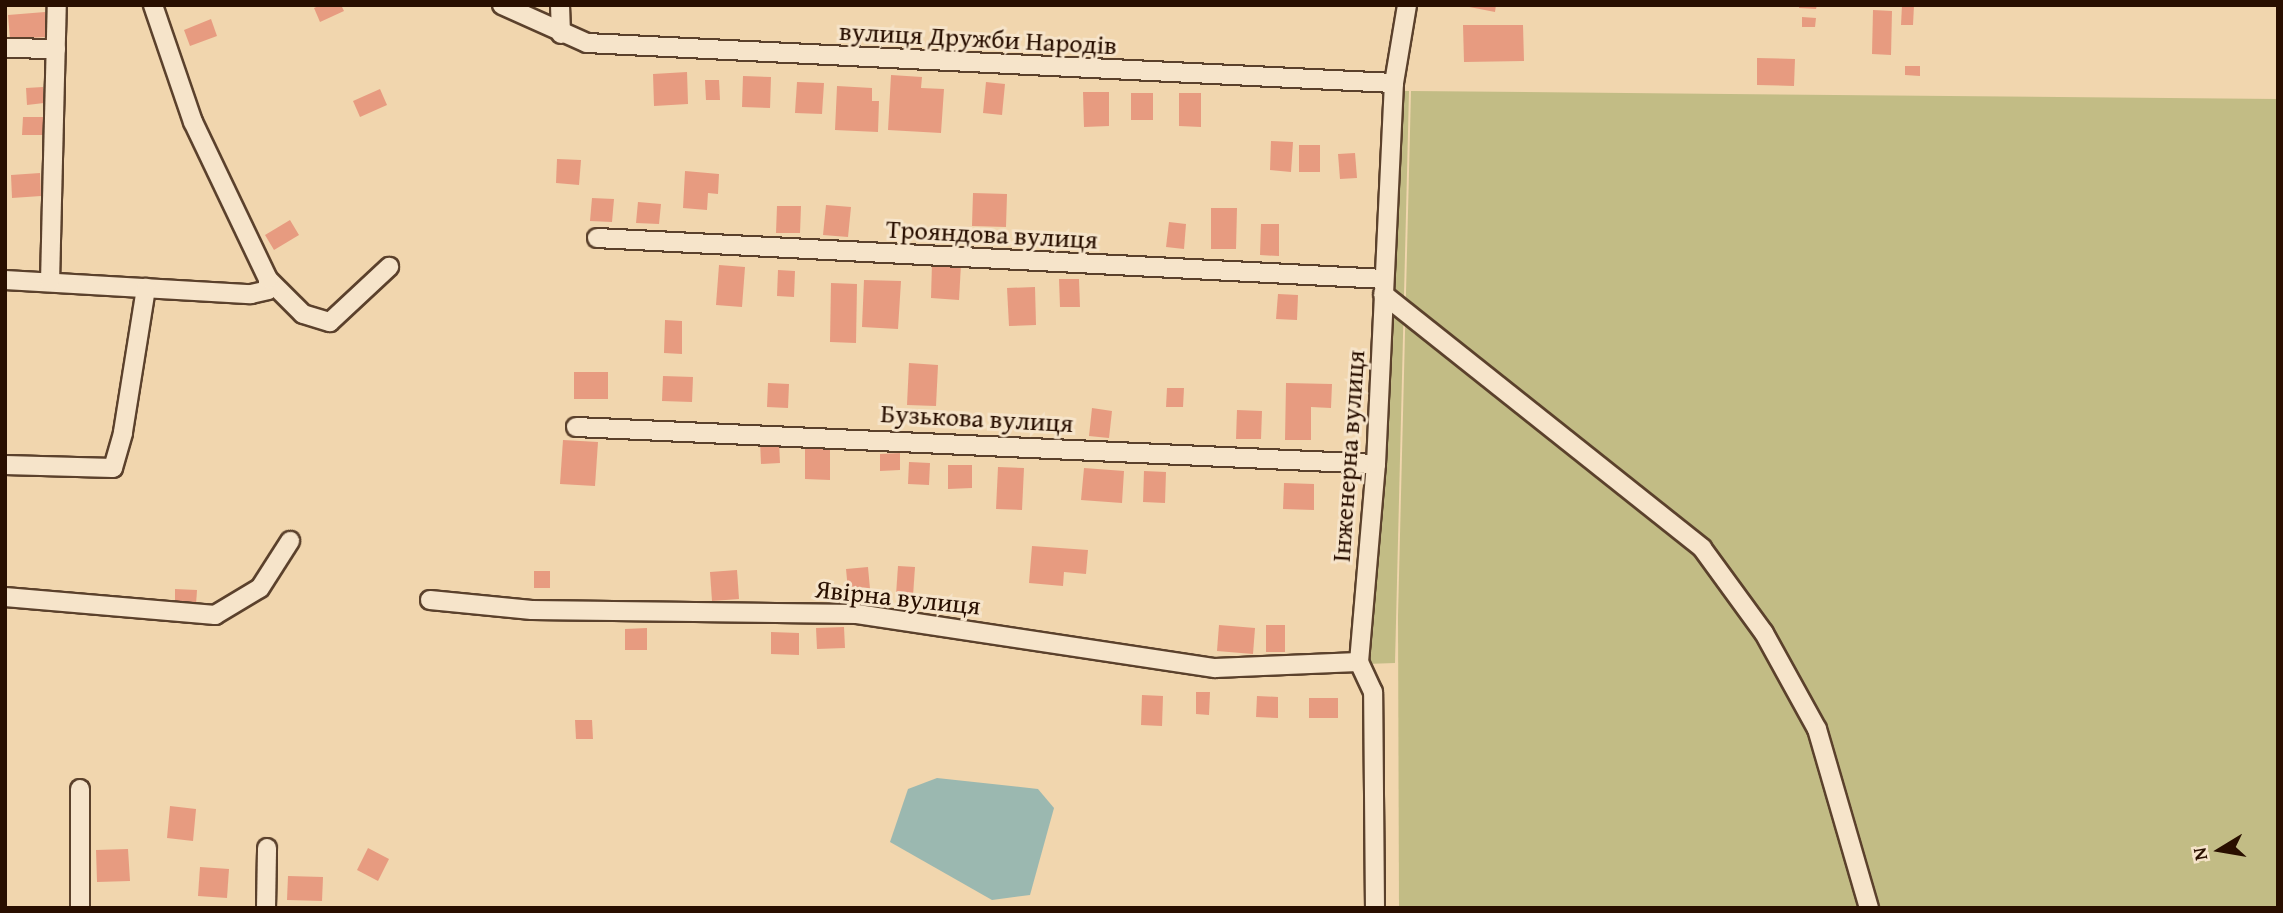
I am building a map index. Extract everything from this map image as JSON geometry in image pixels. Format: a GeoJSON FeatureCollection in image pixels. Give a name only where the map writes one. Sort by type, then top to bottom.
{"type":"FeatureCollection","features":[{"type":"Feature","properties":{"kind":"street"},"geometry":{"type":"LineString","coordinates":[[50,282],[57,5]]}},
{"type":"Feature","properties":{"kind":"street"},"geometry":{"type":"LineString","coordinates":[[153,5],[193,122],[268,278],[303,314],[330,322],[389,267]]}},
{"type":"Feature","properties":{"kind":"street","name":"вулиця Дружби Народів"},"geometry":{"type":"LineString","coordinates":[[502,5],[561,34],[601,44],[1394,83]]}},
{"type":"Feature","properties":{"kind":"street"},"geometry":{"type":"LineString","coordinates":[[560,5],[561,34]]}},
{"type":"Feature","properties":{"kind":"street","name":"Інженерна вулиця"},"geometry":{"type":"LineString","coordinates":[[1375,908],[1373,692],[1359,662],[1376,464],[1394,83],[1406,5]]}},
{"type":"Feature","properties":{"kind":"street"},"geometry":{"type":"LineString","coordinates":[[5,48],[56,49]]}},
{"type":"Feature","properties":{"kind":"street","name":"Трояндова вулиця"},"geometry":{"type":"LineString","coordinates":[[597,238],[1384,286]]}},
{"type":"Feature","properties":{"kind":"street"},"geometry":{"type":"LineString","coordinates":[[5,280],[262,294],[268,290],[268,278]]}},
{"type":"Feature","properties":{"kind":"street"},"geometry":{"type":"LineString","coordinates":[[1384,286],[1702,548],[1764,633],[1816,729],[1869,908]]}},
{"type":"Feature","properties":{"kind":"street"},"geometry":{"type":"LineString","coordinates":[[5,465],[113,468],[123,432],[146,288]]}},
{"type":"Feature","properties":{"kind":"street","name":"Бузькова вулиця"},"geometry":{"type":"LineString","coordinates":[[576,427],[1376,464]]}},
{"type":"Feature","properties":{"kind":"street"},"geometry":{"type":"LineString","coordinates":[[5,597],[215,615],[260,588],[290,541]]}},
{"type":"Feature","properties":{"kind":"street","name":"Явірна вулиця"},"geometry":{"type":"LineString","coordinates":[[430,600],[532,610],[858,614],[1215,668],[1250,670],[1359,662]]}},
{"type":"Feature","properties":{"kind":"street"},"geometry":{"type":"LineString","coordinates":[[80,789],[80,908]]}},
{"type":"Feature","properties":{"kind":"street"},"geometry":{"type":"LineString","coordinates":[[266,908],[267,848]]}},
{"type":"Feature","properties":{"kind":"shaded area"},"geometry":{"type":"Polygon","coordinates":[[[1396,91],[1409,91],[1395,663],[1366,664],[1396,91]]]}},
{"type":"Feature","properties":{"kind":"shaded area"},"geometry":{"type":"Polygon","coordinates":[[[1411,91],[2278,99],[2278,908],[1399,908],[1398,616],[1411,91]]]}},
{"type":"Feature","properties":{"kind":"water"},"geometry":{"type":"Polygon","coordinates":[[[937,778],[1038,789],[1054,808],[1030,895],[992,900],[890,842],[908,789],[937,778]]]}},
{"type":"Feature","properties":{"kind":"building"},"geometry":{"type":"Polygon","coordinates":[[[321,5],[341,5],[344,11],[320,22],[314,8],[321,5]]]}},
{"type":"Feature","properties":{"kind":"building"},"geometry":{"type":"Polygon","coordinates":[[[1459,5],[1496,5],[1495,12],[1459,5]]]}},
{"type":"Feature","properties":{"kind":"building"},"geometry":{"type":"Polygon","coordinates":[[[1799,5],[1817,5],[1816,9],[1799,8],[1799,5]]]}},
{"type":"Feature","properties":{"kind":"building"},"geometry":{"type":"Polygon","coordinates":[[[1902,5],[1914,5],[1913,25],[1901,25],[1902,5]]]}},
{"type":"Feature","properties":{"kind":"building"},"geometry":{"type":"Polygon","coordinates":[[[1873,10],[1892,11],[1891,55],[1872,54],[1873,10]]]}},
{"type":"Feature","properties":{"kind":"building"},"geometry":{"type":"Polygon","coordinates":[[[45,12],[46,37],[10,39],[8,15],[45,12]]]}},
{"type":"Feature","properties":{"kind":"building"},"geometry":{"type":"Polygon","coordinates":[[[1802,17],[1816,18],[1815,27],[1802,27],[1802,17]]]}},
{"type":"Feature","properties":{"kind":"building"},"geometry":{"type":"Polygon","coordinates":[[[211,19],[217,36],[190,46],[184,30],[211,19]]]}},
{"type":"Feature","properties":{"kind":"building"},"geometry":{"type":"Polygon","coordinates":[[[1463,25],[1523,25],[1524,61],[1464,62],[1463,25]]]}},
{"type":"Feature","properties":{"kind":"building"},"geometry":{"type":"Polygon","coordinates":[[[1757,58],[1795,59],[1794,86],[1757,85],[1757,58]]]}},
{"type":"Feature","properties":{"kind":"building"},"geometry":{"type":"Polygon","coordinates":[[[1905,66],[1920,66],[1920,76],[1905,75],[1905,66]]]}},
{"type":"Feature","properties":{"kind":"building"},"geometry":{"type":"Polygon","coordinates":[[[687,72],[688,104],[654,106],[653,74],[687,72]]]}},
{"type":"Feature","properties":{"kind":"building"},"geometry":{"type":"Polygon","coordinates":[[[891,75],[922,77],[921,88],[944,89],[941,133],[888,130],[891,75]]]}},
{"type":"Feature","properties":{"kind":"building"},"geometry":{"type":"Polygon","coordinates":[[[743,76],[771,77],[770,108],[742,107],[743,76]]]}},
{"type":"Feature","properties":{"kind":"building"},"geometry":{"type":"Polygon","coordinates":[[[705,80],[719,80],[720,100],[706,100],[705,80]]]}},
{"type":"Feature","properties":{"kind":"building"},"geometry":{"type":"Polygon","coordinates":[[[797,82],[824,83],[822,114],[795,113],[797,82]]]}},
{"type":"Feature","properties":{"kind":"building"},"geometry":{"type":"Polygon","coordinates":[[[986,82],[1005,84],[1002,115],[983,113],[986,82]]]}},
{"type":"Feature","properties":{"kind":"building"},"geometry":{"type":"Polygon","coordinates":[[[837,86],[872,88],[872,101],[879,101],[878,132],[835,130],[837,86]]]}},
{"type":"Feature","properties":{"kind":"building"},"geometry":{"type":"Polygon","coordinates":[[[43,87],[44,103],[27,105],[26,88],[43,87]]]}},
{"type":"Feature","properties":{"kind":"building"},"geometry":{"type":"Polygon","coordinates":[[[380,89],[387,105],[360,117],[353,101],[380,89]]]}},
{"type":"Feature","properties":{"kind":"building"},"geometry":{"type":"Polygon","coordinates":[[[1083,92],[1109,92],[1109,126],[1084,127],[1083,92]]]}},
{"type":"Feature","properties":{"kind":"building"},"geometry":{"type":"Polygon","coordinates":[[[1131,93],[1153,93],[1153,120],[1131,120],[1131,93]]]}},
{"type":"Feature","properties":{"kind":"building"},"geometry":{"type":"Polygon","coordinates":[[[1179,93],[1201,93],[1201,127],[1179,126],[1179,93]]]}},
{"type":"Feature","properties":{"kind":"building"},"geometry":{"type":"Polygon","coordinates":[[[23,117],[46,117],[45,135],[22,135],[23,117]]]}},
{"type":"Feature","properties":{"kind":"building"},"geometry":{"type":"Polygon","coordinates":[[[1271,141],[1293,142],[1291,172],[1270,170],[1271,141]]]}},
{"type":"Feature","properties":{"kind":"building"},"geometry":{"type":"Polygon","coordinates":[[[1299,145],[1320,145],[1320,172],[1299,172],[1299,145]]]}},
{"type":"Feature","properties":{"kind":"building"},"geometry":{"type":"Polygon","coordinates":[[[1355,153],[1357,178],[1340,179],[1338,154],[1355,153]]]}},
{"type":"Feature","properties":{"kind":"building"},"geometry":{"type":"Polygon","coordinates":[[[557,159],[581,160],[579,185],[556,183],[557,159]]]}},
{"type":"Feature","properties":{"kind":"building"},"geometry":{"type":"Polygon","coordinates":[[[685,171],[719,174],[718,194],[708,193],[707,210],[683,208],[685,171]]]}},
{"type":"Feature","properties":{"kind":"building"},"geometry":{"type":"Polygon","coordinates":[[[40,173],[41,196],[12,198],[11,175],[40,173]]]}},
{"type":"Feature","properties":{"kind":"building"},"geometry":{"type":"Polygon","coordinates":[[[973,193],[1007,194],[1006,227],[972,226],[973,193]]]}},
{"type":"Feature","properties":{"kind":"building"},"geometry":{"type":"Polygon","coordinates":[[[592,198],[614,199],[612,222],[590,221],[592,198]]]}},
{"type":"Feature","properties":{"kind":"building"},"geometry":{"type":"Polygon","coordinates":[[[638,202],[661,204],[659,224],[636,223],[638,202]]]}},
{"type":"Feature","properties":{"kind":"building"},"geometry":{"type":"Polygon","coordinates":[[[826,205],[851,207],[848,237],[823,235],[826,205]]]}},
{"type":"Feature","properties":{"kind":"building"},"geometry":{"type":"Polygon","coordinates":[[[777,206],[801,206],[800,233],[776,233],[777,206]]]}},
{"type":"Feature","properties":{"kind":"building"},"geometry":{"type":"Polygon","coordinates":[[[1211,208],[1237,208],[1236,249],[1211,249],[1211,208]]]}},
{"type":"Feature","properties":{"kind":"building"},"geometry":{"type":"Polygon","coordinates":[[[290,220],[299,235],[274,250],[265,235],[290,220]]]}},
{"type":"Feature","properties":{"kind":"building"},"geometry":{"type":"Polygon","coordinates":[[[1169,222],[1186,224],[1184,249],[1166,247],[1169,222]]]}},
{"type":"Feature","properties":{"kind":"building"},"geometry":{"type":"Polygon","coordinates":[[[1261,224],[1279,224],[1279,256],[1260,255],[1261,224]]]}},
{"type":"Feature","properties":{"kind":"building"},"geometry":{"type":"Polygon","coordinates":[[[932,263],[961,264],[959,300],[931,298],[932,263]]]}},
{"type":"Feature","properties":{"kind":"building"},"geometry":{"type":"Polygon","coordinates":[[[719,265],[745,267],[742,307],[716,305],[719,265]]]}},
{"type":"Feature","properties":{"kind":"building"},"geometry":{"type":"Polygon","coordinates":[[[778,270],[795,271],[794,297],[777,296],[778,270]]]}},
{"type":"Feature","properties":{"kind":"building"},"geometry":{"type":"Polygon","coordinates":[[[1059,279],[1079,279],[1080,307],[1060,307],[1059,279]]]}},
{"type":"Feature","properties":{"kind":"building"},"geometry":{"type":"Polygon","coordinates":[[[864,280],[901,281],[898,329],[862,327],[864,280]]]}},
{"type":"Feature","properties":{"kind":"building"},"geometry":{"type":"Polygon","coordinates":[[[831,283],[857,284],[856,343],[830,342],[831,283]]]}},
{"type":"Feature","properties":{"kind":"building"},"geometry":{"type":"Polygon","coordinates":[[[1035,287],[1036,325],[1009,326],[1007,288],[1035,287]]]}},
{"type":"Feature","properties":{"kind":"building"},"geometry":{"type":"Polygon","coordinates":[[[1278,294],[1298,295],[1297,320],[1276,319],[1278,294]]]}},
{"type":"Feature","properties":{"kind":"building"},"geometry":{"type":"Polygon","coordinates":[[[665,320],[682,321],[682,354],[664,353],[665,320]]]}},
{"type":"Feature","properties":{"kind":"building"},"geometry":{"type":"Polygon","coordinates":[[[909,363],[938,365],[936,406],[907,405],[909,363]]]}},
{"type":"Feature","properties":{"kind":"building"},"geometry":{"type":"Polygon","coordinates":[[[574,372],[608,372],[608,399],[574,399],[574,372]]]}},
{"type":"Feature","properties":{"kind":"building"},"geometry":{"type":"Polygon","coordinates":[[[663,376],[693,377],[692,402],[662,401],[663,376]]]}},
{"type":"Feature","properties":{"kind":"building"},"geometry":{"type":"Polygon","coordinates":[[[768,383],[789,384],[788,408],[767,407],[768,383]]]}},
{"type":"Feature","properties":{"kind":"building"},"geometry":{"type":"Polygon","coordinates":[[[1286,383],[1332,384],[1331,408],[1311,407],[1311,440],[1285,440],[1286,383]]]}},
{"type":"Feature","properties":{"kind":"building"},"geometry":{"type":"Polygon","coordinates":[[[1167,388],[1184,388],[1183,407],[1166,407],[1167,388]]]}},
{"type":"Feature","properties":{"kind":"building"},"geometry":{"type":"Polygon","coordinates":[[[1092,408],[1112,411],[1109,438],[1089,436],[1092,408]]]}},
{"type":"Feature","properties":{"kind":"building"},"geometry":{"type":"Polygon","coordinates":[[[1237,410],[1262,411],[1261,439],[1236,439],[1237,410]]]}},
{"type":"Feature","properties":{"kind":"building"},"geometry":{"type":"Polygon","coordinates":[[[563,440],[598,442],[595,486],[560,484],[563,440]]]}},
{"type":"Feature","properties":{"kind":"building"},"geometry":{"type":"Polygon","coordinates":[[[779,440],[780,463],[761,464],[760,441],[779,440]]]}},
{"type":"Feature","properties":{"kind":"building"},"geometry":{"type":"Polygon","coordinates":[[[805,443],[830,444],[830,480],[805,479],[805,443]]]}},
{"type":"Feature","properties":{"kind":"building"},"geometry":{"type":"Polygon","coordinates":[[[900,453],[900,470],[880,471],[880,454],[900,453]]]}},
{"type":"Feature","properties":{"kind":"building"},"geometry":{"type":"Polygon","coordinates":[[[909,462],[930,463],[929,485],[908,484],[909,462]]]}},
{"type":"Feature","properties":{"kind":"building"},"geometry":{"type":"Polygon","coordinates":[[[948,465],[972,465],[972,488],[948,489],[948,465]]]}},
{"type":"Feature","properties":{"kind":"building"},"geometry":{"type":"Polygon","coordinates":[[[998,467],[1024,468],[1022,510],[996,509],[998,467]]]}},
{"type":"Feature","properties":{"kind":"building"},"geometry":{"type":"Polygon","coordinates":[[[1084,468],[1124,471],[1122,503],[1081,500],[1084,468]]]}},
{"type":"Feature","properties":{"kind":"building"},"geometry":{"type":"Polygon","coordinates":[[[1144,471],[1166,472],[1165,503],[1143,502],[1144,471]]]}},
{"type":"Feature","properties":{"kind":"building"},"geometry":{"type":"Polygon","coordinates":[[[1284,483],[1314,484],[1314,510],[1283,509],[1284,483]]]}},
{"type":"Feature","properties":{"kind":"building"},"geometry":{"type":"Polygon","coordinates":[[[1032,546],[1088,550],[1086,574],[1064,572],[1063,586],[1029,583],[1032,546]]]}},
{"type":"Feature","properties":{"kind":"building"},"geometry":{"type":"Polygon","coordinates":[[[898,566],[915,567],[913,596],[896,595],[898,566]]]}},
{"type":"Feature","properties":{"kind":"building"},"geometry":{"type":"Polygon","coordinates":[[[868,567],[870,589],[848,590],[846,569],[868,567]]]}},
{"type":"Feature","properties":{"kind":"building"},"geometry":{"type":"Polygon","coordinates":[[[737,570],[739,599],[712,601],[710,572],[737,570]]]}},
{"type":"Feature","properties":{"kind":"building"},"geometry":{"type":"Polygon","coordinates":[[[534,571],[550,571],[550,588],[534,588],[534,571]]]}},
{"type":"Feature","properties":{"kind":"building"},"geometry":{"type":"Polygon","coordinates":[[[175,589],[197,590],[196,605],[175,604],[175,589]]]}},
{"type":"Feature","properties":{"kind":"building"},"geometry":{"type":"Polygon","coordinates":[[[1219,625],[1255,628],[1253,654],[1217,651],[1219,625]]]}},
{"type":"Feature","properties":{"kind":"building"},"geometry":{"type":"Polygon","coordinates":[[[1266,625],[1285,625],[1285,652],[1266,652],[1266,625]]]}},
{"type":"Feature","properties":{"kind":"building"},"geometry":{"type":"Polygon","coordinates":[[[844,627],[845,648],[817,649],[816,628],[844,627]]]}},
{"type":"Feature","properties":{"kind":"building"},"geometry":{"type":"Polygon","coordinates":[[[647,628],[647,650],[625,650],[625,629],[647,628]]]}},
{"type":"Feature","properties":{"kind":"building"},"geometry":{"type":"Polygon","coordinates":[[[771,632],[799,633],[799,655],[771,654],[771,632]]]}},
{"type":"Feature","properties":{"kind":"building"},"geometry":{"type":"Polygon","coordinates":[[[1196,692],[1210,692],[1209,715],[1196,714],[1196,692]]]}},
{"type":"Feature","properties":{"kind":"building"},"geometry":{"type":"Polygon","coordinates":[[[1142,695],[1163,696],[1162,726],[1141,725],[1142,695]]]}},
{"type":"Feature","properties":{"kind":"building"},"geometry":{"type":"Polygon","coordinates":[[[1257,696],[1278,697],[1278,718],[1256,717],[1257,696]]]}},
{"type":"Feature","properties":{"kind":"building"},"geometry":{"type":"Polygon","coordinates":[[[1309,698],[1338,698],[1338,718],[1309,718],[1309,698]]]}},
{"type":"Feature","properties":{"kind":"building"},"geometry":{"type":"Polygon","coordinates":[[[575,720],[592,720],[593,739],[576,739],[575,720]]]}},
{"type":"Feature","properties":{"kind":"building"},"geometry":{"type":"Polygon","coordinates":[[[170,806],[196,809],[193,841],[167,838],[170,806]]]}},
{"type":"Feature","properties":{"kind":"building"},"geometry":{"type":"Polygon","coordinates":[[[368,848],[389,859],[378,881],[357,870],[368,848]]]}},
{"type":"Feature","properties":{"kind":"building"},"geometry":{"type":"Polygon","coordinates":[[[128,849],[130,881],[97,882],[96,850],[128,849]]]}},
{"type":"Feature","properties":{"kind":"building"},"geometry":{"type":"Polygon","coordinates":[[[200,867],[229,869],[227,898],[198,896],[200,867]]]}},
{"type":"Feature","properties":{"kind":"building"},"geometry":{"type":"Polygon","coordinates":[[[288,876],[323,877],[322,901],[287,900],[288,876]]]}}]}
